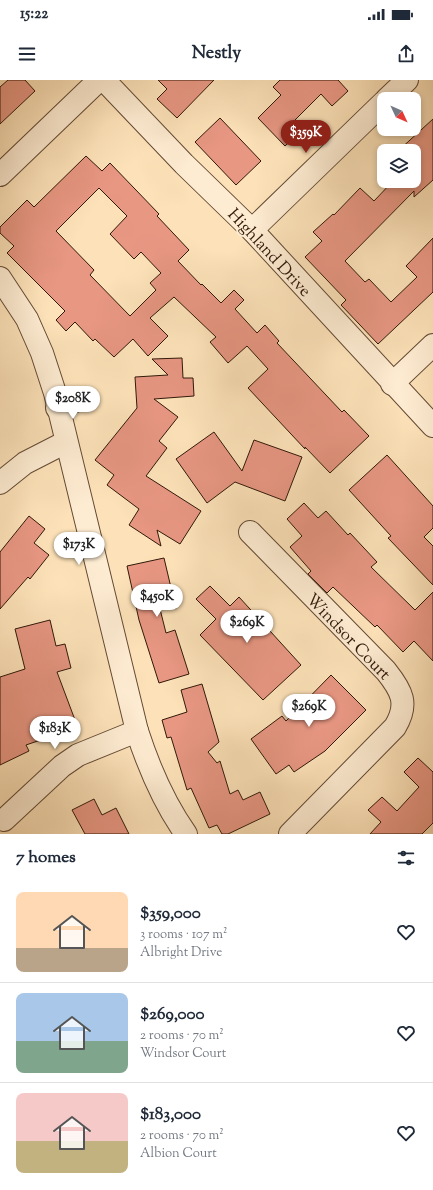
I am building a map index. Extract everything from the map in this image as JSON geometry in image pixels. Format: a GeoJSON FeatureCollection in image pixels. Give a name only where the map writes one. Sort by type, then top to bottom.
{"type":"FeatureCollection","features":[{"type":"Feature","properties":{"kind":"street"},"geometry":{"type":"LineString","coordinates":[[0,175],[99,80]]}},
{"type":"Feature","properties":{"kind":"street","name":"Highland Drive"},"geometry":{"type":"LineString","coordinates":[[104,80],[184,164],[252,230],[392,384],[433,426]]}},
{"type":"Feature","properties":{"kind":"street"},"geometry":{"type":"LineString","coordinates":[[394,92],[407,80]]}},
{"type":"Feature","properties":{"kind":"street"},"geometry":{"type":"LineString","coordinates":[[252,230],[377,109]]}},
{"type":"Feature","properties":{"kind":"street"},"geometry":{"type":"LineString","coordinates":[[0,278],[27,320],[42,352],[55,393],[67,404],[66,442],[137,731],[145,758],[170,811],[186,834]]}},
{"type":"Feature","properties":{"kind":"street"},"geometry":{"type":"LineString","coordinates":[[392,384],[433,345]]}},
{"type":"Feature","properties":{"kind":"street"},"geometry":{"type":"LineString","coordinates":[[0,483],[25,463],[66,442]]}},
{"type":"Feature","properties":{"kind":"street","name":"Windsor Court"},"geometry":{"type":"LineString","coordinates":[[250,532],[386,671],[397,685],[402,696],[403,708],[401,717],[395,727],[290,834]]}},
{"type":"Feature","properties":{"kind":"street"},"geometry":{"type":"LineString","coordinates":[[4,820],[62,766],[78,755],[111,740],[137,731]]}},
{"type":"Feature","properties":{"kind":"building"},"geometry":{"type":"Polygon","coordinates":[[[8,80],[25,80],[35,91],[0,124],[0,87],[8,80]]]}},
{"type":"Feature","properties":{"kind":"building"},"geometry":{"type":"Polygon","coordinates":[[[158,80],[214,80],[177,118],[157,99],[167,89],[158,80]]]}},
{"type":"Feature","properties":{"kind":"building"},"geometry":{"type":"Polygon","coordinates":[[[280,80],[338,80],[348,91],[332,106],[321,94],[291,124],[299,133],[285,146],[258,118],[281,95],[273,87],[280,80]]]}},
{"type":"Feature","properties":{"kind":"building"},"geometry":{"type":"Polygon","coordinates":[[[220,118],[261,161],[236,185],[195,142],[220,118]]]}},
{"type":"Feature","properties":{"kind":"building"},"geometry":{"type":"Polygon","coordinates":[[[433,119],[433,180],[414,197],[414,191],[345,261],[365,282],[369,279],[391,302],[417,277],[406,266],[433,238],[433,292],[378,344],[341,305],[346,300],[305,257],[322,241],[313,232],[333,214],[334,215],[360,188],[374,201],[386,188],[421,188],[421,144],[406,144],[414,136],[421,136],[421,130],[433,119]]]}},
{"type":"Feature","properties":{"kind":"building"},"geometry":{"type":"Polygon","coordinates":[[[86,156],[102,171],[110,163],[159,214],[157,216],[189,250],[178,261],[221,303],[234,290],[244,300],[235,309],[257,333],[265,325],[279,341],[277,343],[342,412],[344,410],[369,436],[330,473],[305,447],[305,449],[248,388],[268,369],[247,346],[228,363],[210,342],[216,337],[174,297],[150,318],[168,336],[148,356],[133,339],[114,357],[95,339],[93,341],[75,322],[66,331],[56,320],[65,311],[7,253],[14,246],[0,233],[0,227],[27,200],[34,207],[86,156]],[[99,188],[56,231],[94,270],[90,275],[130,316],[156,290],[150,283],[161,273],[141,252],[134,259],[110,234],[127,216],[99,188]]]}},
{"type":"Feature","properties":{"kind":"building"},"geometry":{"type":"Polygon","coordinates":[[[182,358],[183,378],[193,378],[194,396],[154,399],[178,417],[159,441],[167,448],[146,476],[201,511],[180,544],[157,530],[161,546],[129,525],[139,509],[107,485],[114,475],[95,460],[137,408],[135,377],[168,375],[152,359],[182,358]]]}},
{"type":"Feature","properties":{"kind":"building"},"geometry":{"type":"Polygon","coordinates":[[[214,432],[242,471],[254,440],[302,457],[285,501],[235,482],[207,503],[176,459],[214,432]]]}},
{"type":"Feature","properties":{"kind":"building"},"geometry":{"type":"Polygon","coordinates":[[[387,455],[433,506],[433,528],[424,537],[433,546],[433,585],[388,538],[391,536],[349,490],[387,455]]]}},
{"type":"Feature","properties":{"kind":"building"},"geometry":{"type":"Polygon","coordinates":[[[304,503],[318,518],[326,511],[348,535],[350,533],[377,562],[371,567],[415,610],[433,592],[433,661],[414,641],[403,652],[377,625],[375,627],[333,587],[327,593],[308,574],[311,571],[290,547],[302,536],[287,519],[304,503]]]}},
{"type":"Feature","properties":{"kind":"building"},"geometry":{"type":"Polygon","coordinates":[[[29,516],[45,529],[34,543],[49,555],[30,579],[28,577],[0,609],[0,552],[29,516]]]}},
{"type":"Feature","properties":{"kind":"building"},"geometry":{"type":"Polygon","coordinates":[[[164,558],[176,609],[165,599],[167,603],[159,605],[166,633],[175,630],[189,674],[159,683],[139,620],[127,566],[164,558]]]}},
{"type":"Feature","properties":{"kind":"building"},"geometry":{"type":"Polygon","coordinates":[[[210,586],[230,606],[239,597],[301,665],[263,700],[200,635],[216,619],[196,599],[210,586]]]}},
{"type":"Feature","properties":{"kind":"building"},"geometry":{"type":"Polygon","coordinates":[[[50,620],[56,646],[65,644],[71,668],[57,672],[75,720],[58,726],[61,733],[26,745],[29,751],[0,765],[0,677],[25,669],[15,629],[50,620]]]}},
{"type":"Feature","properties":{"kind":"building"},"geometry":{"type":"Polygon","coordinates":[[[331,675],[366,710],[325,751],[294,772],[289,765],[276,774],[251,739],[282,716],[286,721],[331,675]]]}},
{"type":"Feature","properties":{"kind":"building"},"geometry":{"type":"Polygon","coordinates":[[[202,684],[219,742],[208,752],[217,763],[220,761],[230,794],[238,790],[243,800],[260,792],[270,814],[228,834],[222,834],[217,825],[209,828],[191,788],[187,790],[171,737],[167,738],[162,720],[187,712],[181,690],[202,684]]]}},
{"type":"Feature","properties":{"kind":"building"},"geometry":{"type":"Polygon","coordinates":[[[418,758],[433,772],[433,823],[422,834],[370,834],[381,822],[368,810],[382,797],[397,811],[419,787],[404,772],[418,758]]]}},
{"type":"Feature","properties":{"kind":"building"},"geometry":{"type":"Polygon","coordinates":[[[94,799],[102,815],[116,808],[129,834],[85,834],[72,810],[94,799]]]}}]}
